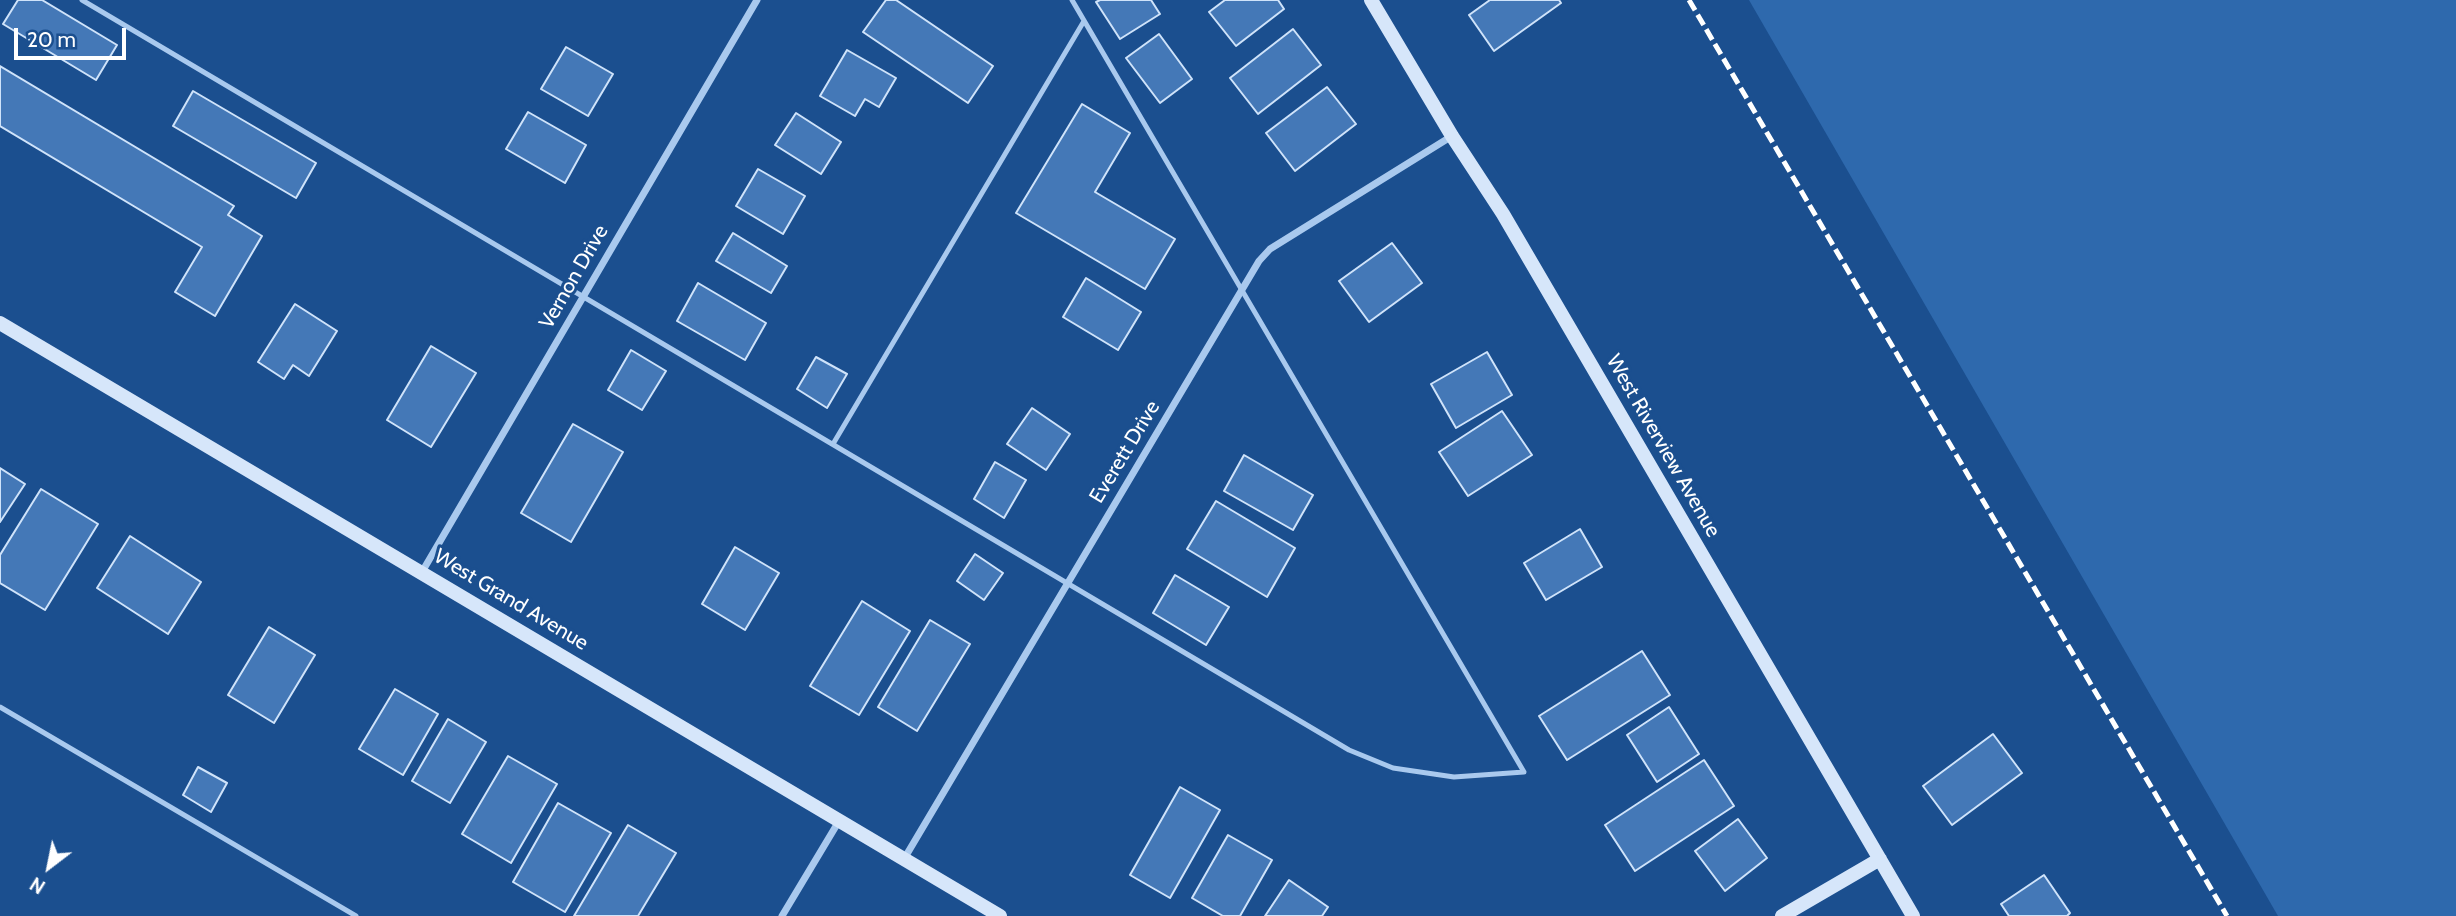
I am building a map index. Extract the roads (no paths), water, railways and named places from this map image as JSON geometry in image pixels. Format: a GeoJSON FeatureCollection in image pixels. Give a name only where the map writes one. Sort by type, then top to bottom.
{"type":"FeatureCollection","features":[{"type":"Feature","properties":{"kind":"street","name":"Vernon Drive"},"geometry":{"type":"LineString","coordinates":[[422,572],[757,0]]}},
{"type":"Feature","properties":{"kind":"street","name":"West Riverview Avenue"},"geometry":{"type":"LineString","coordinates":[[1371,0],[1452,136],[1503,214],[1913,916]]}},
{"type":"Feature","properties":{"kind":"street","name":"Everett Drive"},"geometry":{"type":"LineString","coordinates":[[904,859],[1259,261],[1270,249],[1452,136]]}},
{"type":"Feature","properties":{"kind":"street","name":"West Grand Avenue"},"geometry":{"type":"LineString","coordinates":[[0,323],[1000,916]]}},
{"type":"Feature","properties":{"kind":"street"},"geometry":{"type":"LineString","coordinates":[[782,916],[839,820]]}},
{"type":"Feature","properties":{"kind":"street"},"geometry":{"type":"LineString","coordinates":[[1782,916],[1880,859]]}},
{"type":"Feature","properties":{"kind":"lane"},"geometry":{"type":"LineString","coordinates":[[82,0],[1349,750],[1393,768],[1454,777],[1524,772],[1072,0]]}},
{"type":"Feature","properties":{"kind":"lane"},"geometry":{"type":"LineString","coordinates":[[833,444],[1084,21]]}},
{"type":"Feature","properties":{"kind":"lane"},"geometry":{"type":"LineString","coordinates":[[0,707],[355,916]]}},
{"type":"Feature","properties":{"kind":"railway"},"geometry":{"type":"LineString","coordinates":[[1689,0],[2227,916]]}}]}
